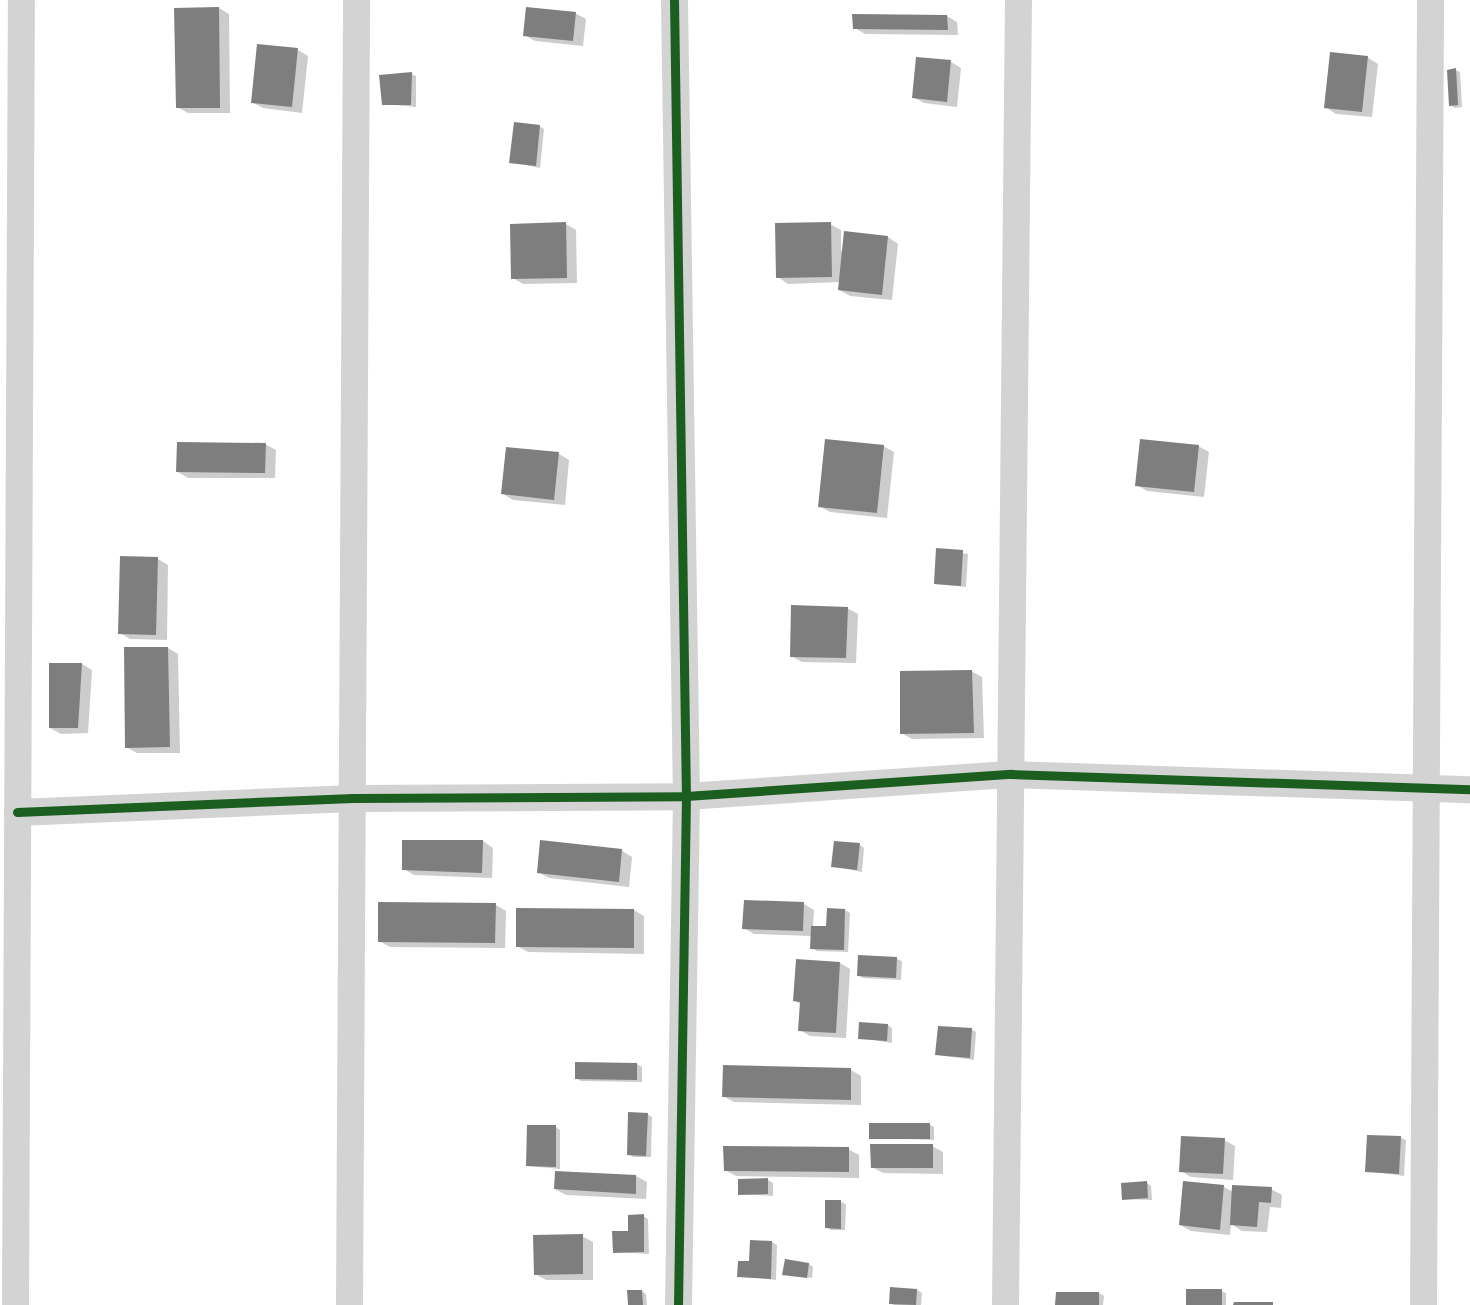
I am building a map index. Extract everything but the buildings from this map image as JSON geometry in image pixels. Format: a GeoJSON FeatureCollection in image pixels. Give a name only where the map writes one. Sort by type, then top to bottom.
{"type":"FeatureCollection","features":[{"type":"Feature","properties":{"kind":"street"},"geometry":{"type":"LineString","coordinates":[[15,1305],[8,1026],[16,812],[9,559],[21,0]]}},
{"type":"Feature","properties":{"kind":"street"},"geometry":{"type":"LineString","coordinates":[[349,1305],[356,0]]}},
{"type":"Feature","properties":{"kind":"street"},"geometry":{"type":"LineString","coordinates":[[674,0],[686,796],[678,1305]]}},
{"type":"Feature","properties":{"kind":"street"},"geometry":{"type":"LineString","coordinates":[[1005,1305],[1018,0]]}},
{"type":"Feature","properties":{"kind":"street"},"geometry":{"type":"LineString","coordinates":[[1423,1305],[1430,0]]}},
{"type":"Feature","properties":{"kind":"street"},"geometry":{"type":"LineString","coordinates":[[16,812],[353,798],[686,796],[1011,774],[1470,789]]}},
{"type":"Feature","properties":{"kind":"cycle path"},"geometry":{"type":"LineString","coordinates":[[674,0],[686,796],[678,1305]]}},
{"type":"Feature","properties":{"kind":"cycle path"},"geometry":{"type":"LineString","coordinates":[[17,812],[353,798],[686,796],[1011,774],[1470,789]]}}]}
